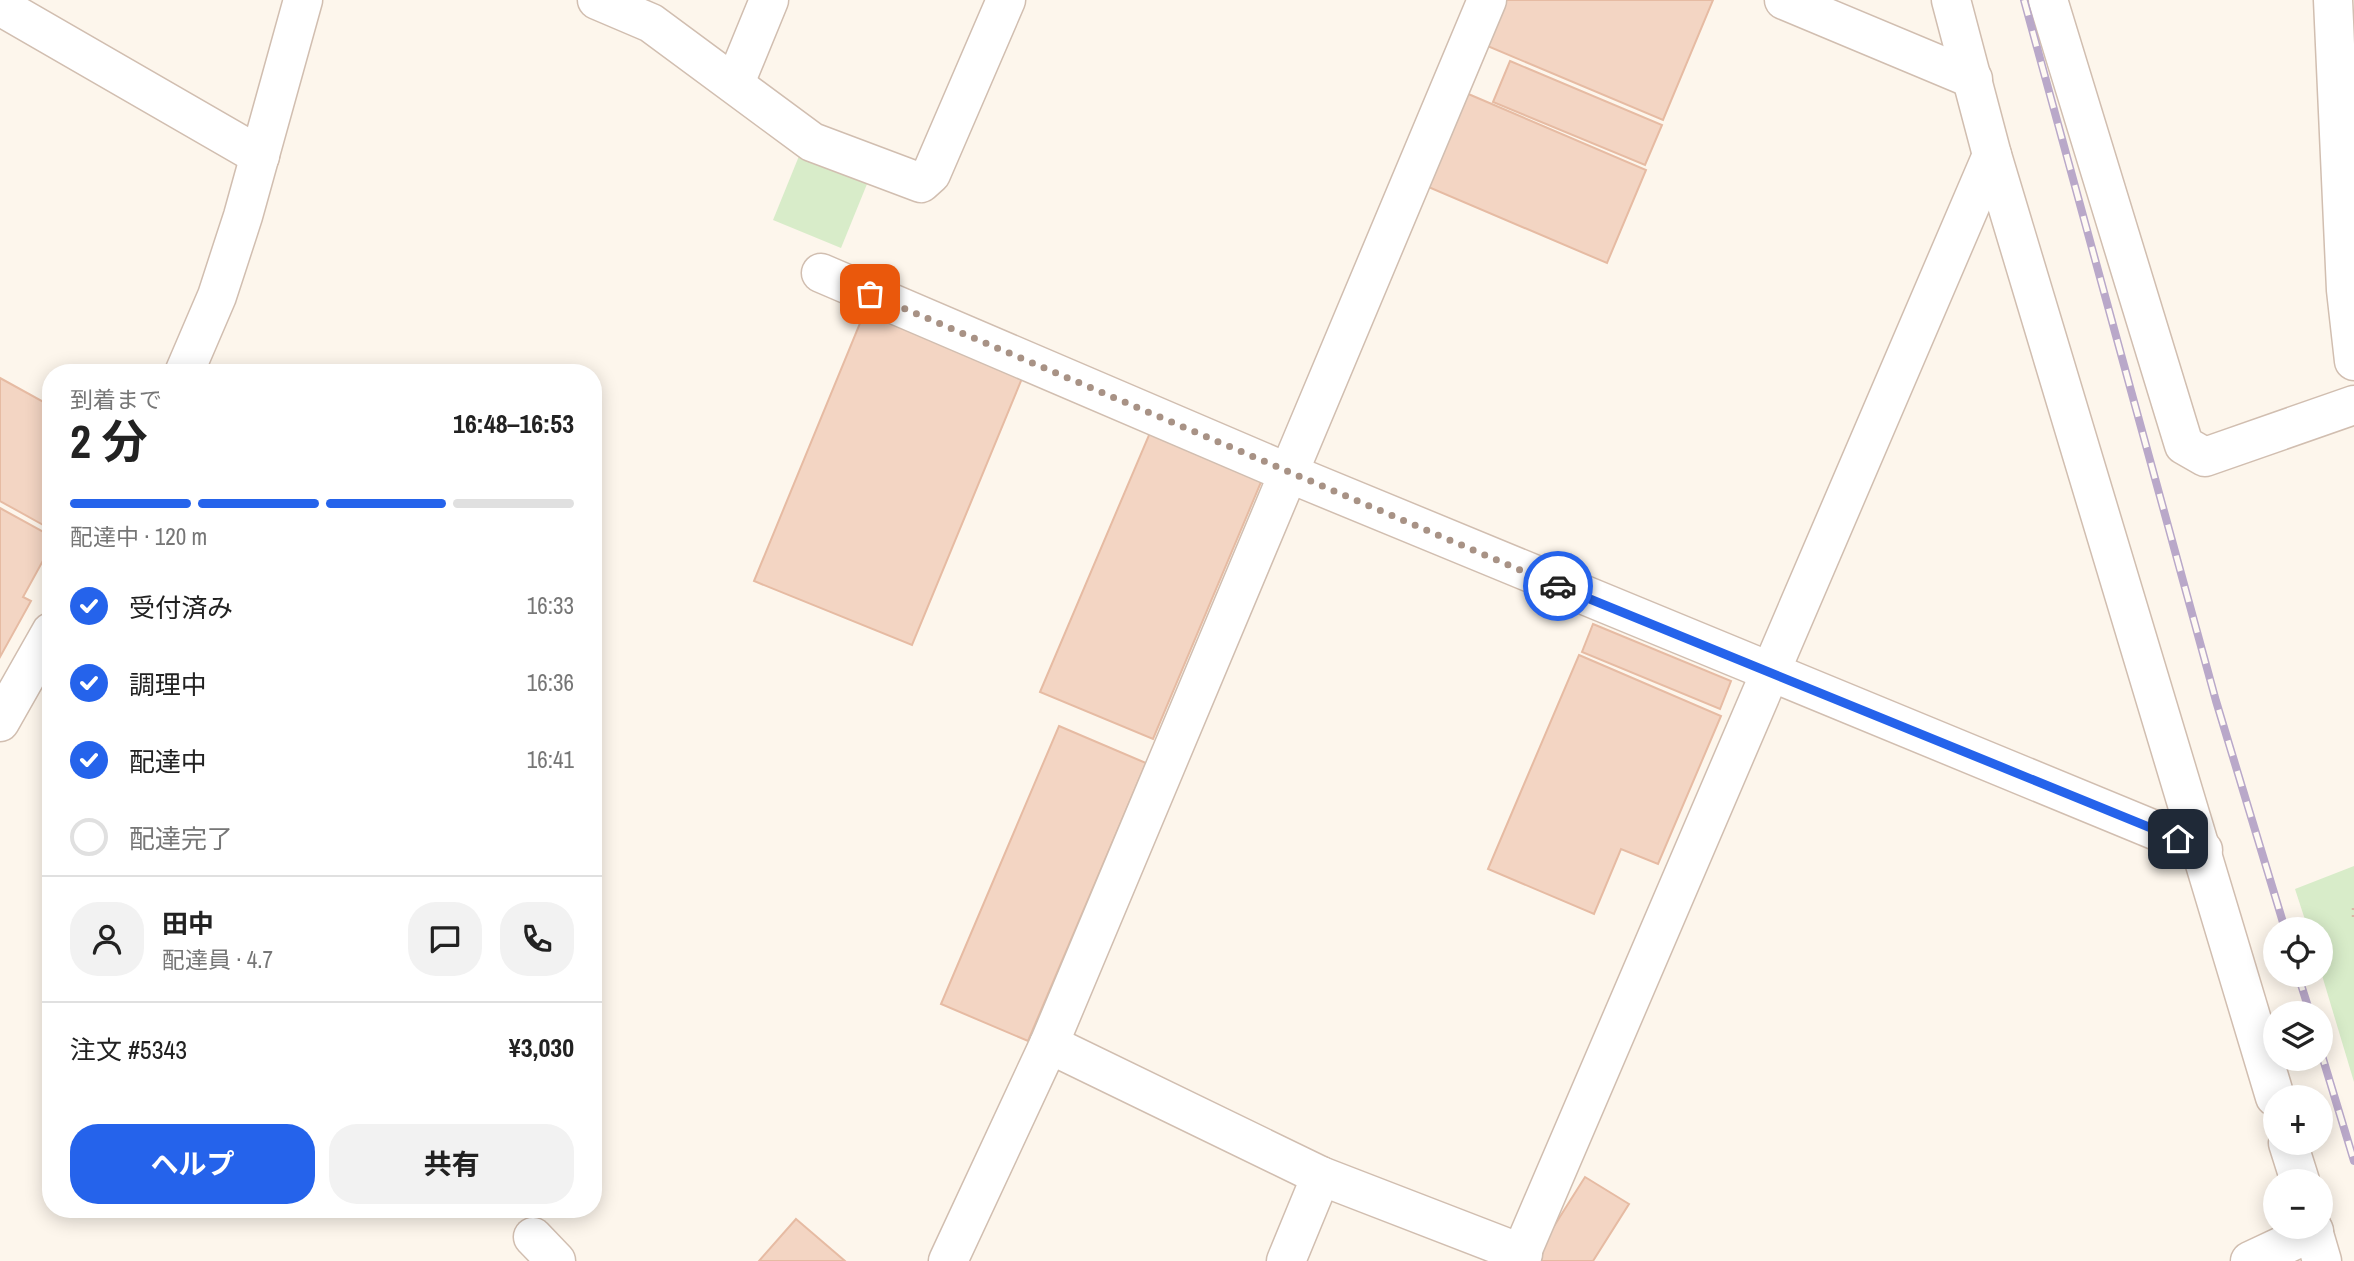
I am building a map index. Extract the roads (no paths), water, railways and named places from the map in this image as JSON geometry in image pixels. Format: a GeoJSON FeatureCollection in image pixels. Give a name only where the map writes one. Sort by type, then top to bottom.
{"type":"FeatureCollection","features":[{"type":"Feature","properties":{"kind":"street"},"geometry":{"type":"LineString","coordinates":[[188,364],[217,296],[260,156],[303,0]]}},
{"type":"Feature","properties":{"kind":"street"},"geometry":{"type":"LineString","coordinates":[[597,0],[651,23],[812,142],[921,183],[931,174],[1006,0]]}},
{"type":"Feature","properties":{"kind":"street"},"geometry":{"type":"LineString","coordinates":[[735,83],[769,0]]}},
{"type":"Feature","properties":{"kind":"street"},"geometry":{"type":"LineString","coordinates":[[948,1261],[1049,1044],[1286,472],[1487,0]]}},
{"type":"Feature","properties":{"kind":"street"},"geometry":{"type":"LineString","coordinates":[[1784,0],[1973,79]]}},
{"type":"Feature","properties":{"kind":"street"},"geometry":{"type":"LineString","coordinates":[[1951,0],[1992,155],[2203,849],[2272,1085]]}},
{"type":"Feature","properties":{"kind":"street"},"geometry":{"type":"LineString","coordinates":[[2048,0],[2184,445],[2205,457],[2354,405]]}},
{"type":"Feature","properties":{"kind":"street"},"geometry":{"type":"LineString","coordinates":[[2333,0],[2346,290],[2354,361]]}},
{"type":"Feature","properties":{"kind":"street"},"geometry":{"type":"LineString","coordinates":[[0,6],[260,156]]}},
{"type":"Feature","properties":{"kind":"street"},"geometry":{"type":"LineString","coordinates":[[1049,1044],[1321,1176],[1520,1257],[1992,155]]}},
{"type":"Feature","properties":{"kind":"street"},"geometry":{"type":"LineString","coordinates":[[821,273],[1286,472],[1770,674],[2203,849]]}},
{"type":"Feature","properties":{"kind":"street"},"geometry":{"type":"LineString","coordinates":[[0,722],[42,648]]}},
{"type":"Feature","properties":{"kind":"street"},"geometry":{"type":"LineString","coordinates":[[1286,1261],[1321,1176]]}},
{"type":"Feature","properties":{"kind":"street"},"geometry":{"type":"LineString","coordinates":[[2250,1261],[2316,1240]]}},
{"type":"Feature","properties":{"kind":"railway"},"geometry":{"type":"LineString","coordinates":[[2024,0],[2216,701],[2281,917]]}},
{"type":"Feature","properties":{"kind":"railway"},"geometry":{"type":"LineString","coordinates":[[2302,987],[2306,1001]]}},
{"type":"Feature","properties":{"kind":"railway"},"geometry":{"type":"LineString","coordinates":[[2327,1071],[2354,1161]]}}]}
